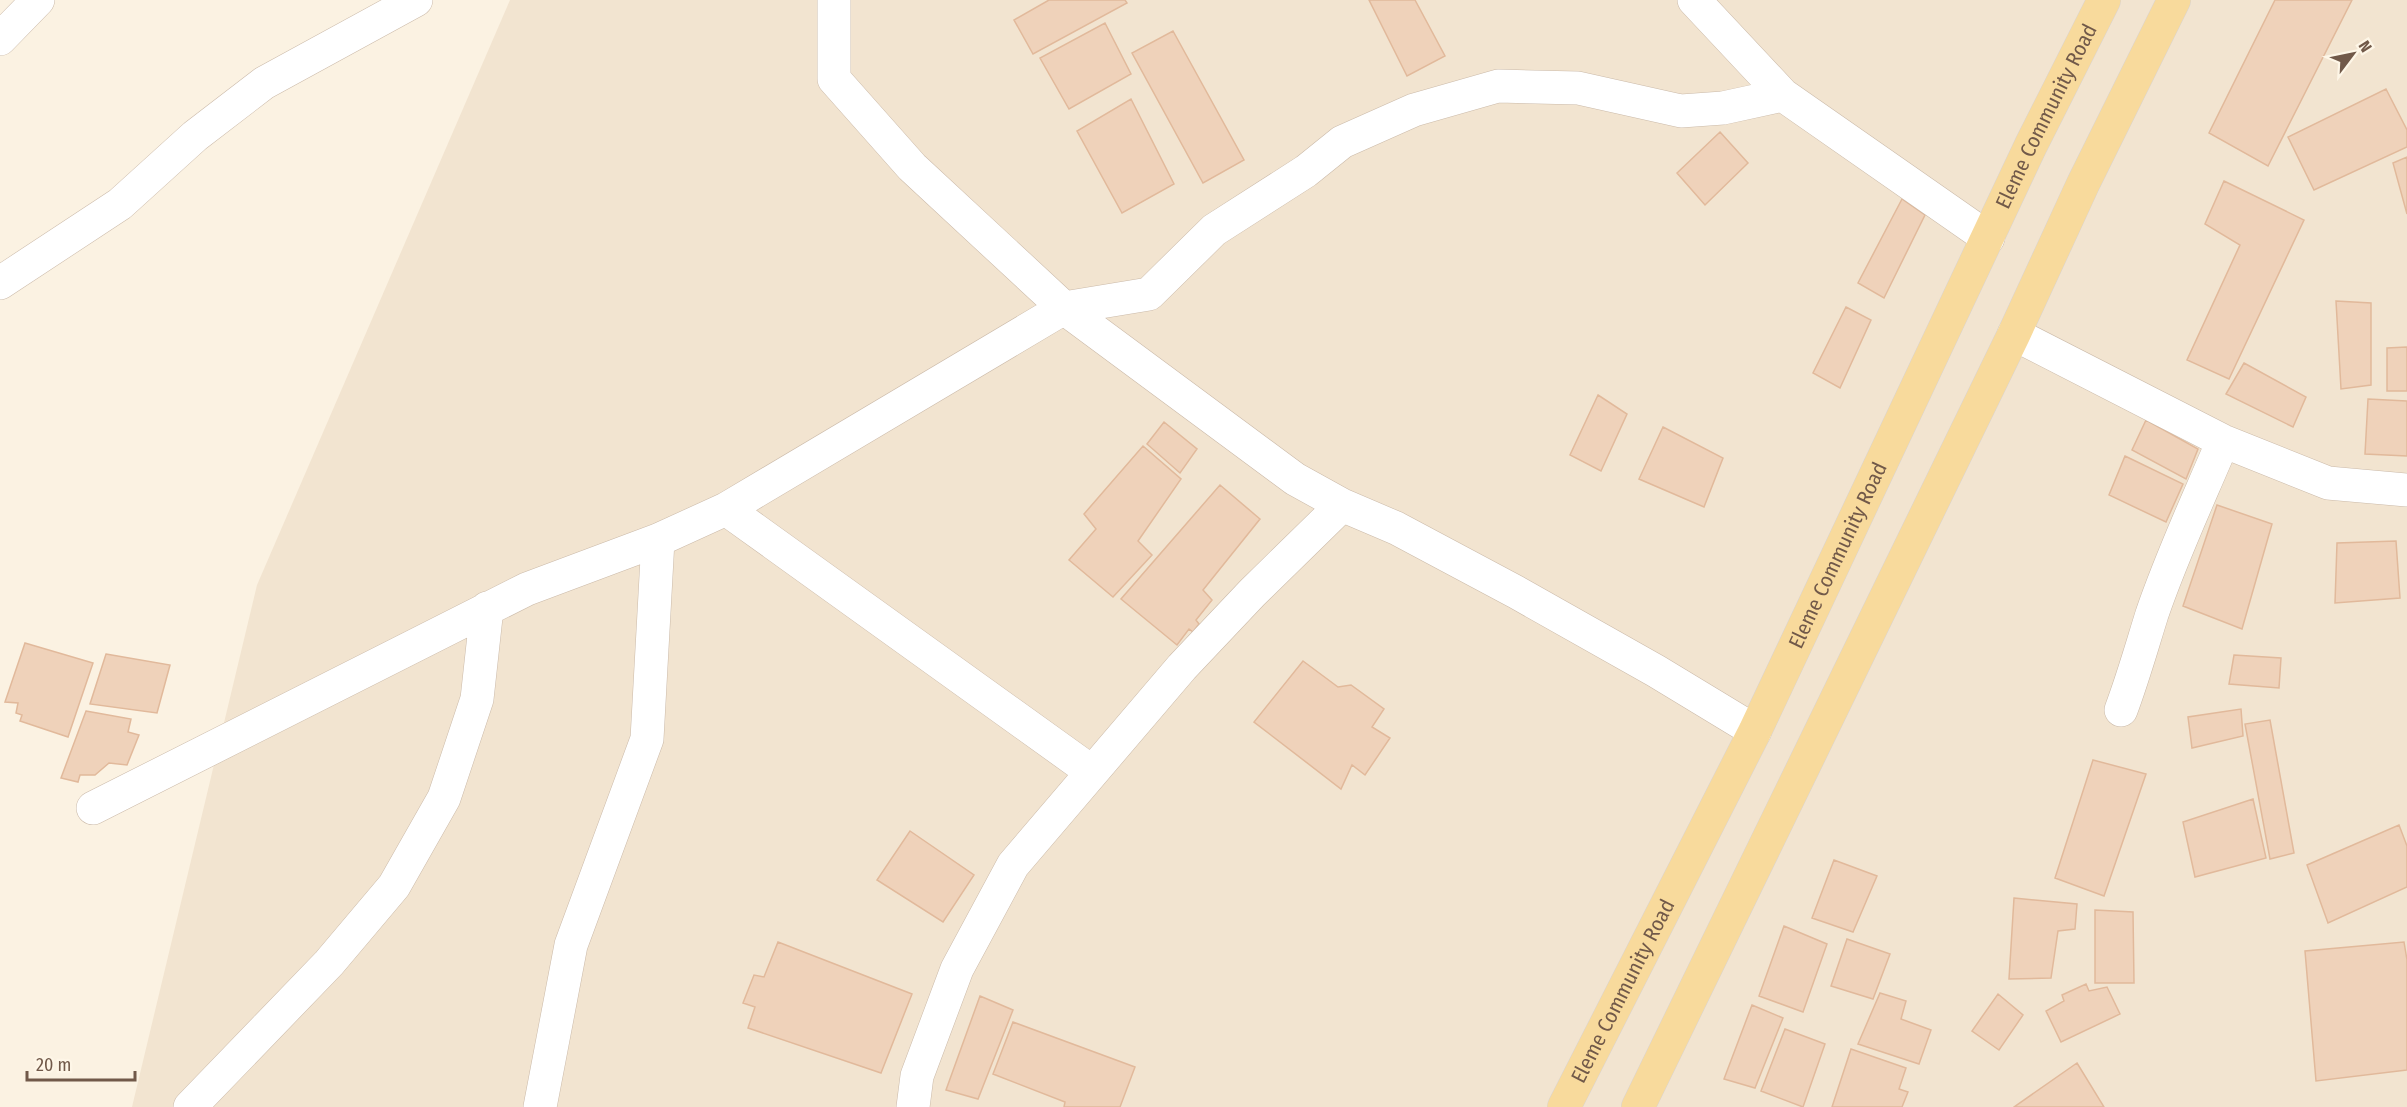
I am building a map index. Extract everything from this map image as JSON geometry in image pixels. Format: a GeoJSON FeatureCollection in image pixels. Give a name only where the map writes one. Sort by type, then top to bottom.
{"type":"FeatureCollection","features":[{"type":"Feature","properties":{"kind":"main road","name":"Eleme Community Road"},"geometry":{"type":"LineString","coordinates":[[1564,1107],[1755,731],[2031,145],[2104,0]]}},
{"type":"Feature","properties":{"kind":"main road"},"geometry":{"type":"LineString","coordinates":[[1638,1107],[2174,0]]}},
{"type":"Feature","properties":{"kind":"street"},"geometry":{"type":"LineString","coordinates":[[0,39],[38,0]]}},
{"type":"Feature","properties":{"kind":"street"},"geometry":{"type":"LineString","coordinates":[[0,283],[120,204],[195,136],[264,83],[416,0]]}},
{"type":"Feature","properties":{"kind":"street"},"geometry":{"type":"LineString","coordinates":[[834,0],[834,79],[912,167],[1064,308],[1295,479],[1342,505],[1396,528],[1516,592],[1656,671],[1755,731]]}},
{"type":"Feature","properties":{"kind":"street"},"geometry":{"type":"LineString","coordinates":[[1694,0],[1783,95],[1988,238]]}},
{"type":"Feature","properties":{"kind":"street"},"geometry":{"type":"LineString","coordinates":[[93,808],[527,589],[658,540],[726,509],[1064,308],[1149,294],[1215,230],[1306,171],[1342,142],[1414,110],[1498,86],[1578,88],[1681,111],[1723,108],[1783,95]]}},
{"type":"Feature","properties":{"kind":"street"},"geometry":{"type":"LineString","coordinates":[[2014,334],[2223,441],[2328,483],[2407,490]]}},
{"type":"Feature","properties":{"kind":"street"},"geometry":{"type":"LineString","coordinates":[[2121,710],[2152,614],[2223,441]]}},
{"type":"Feature","properties":{"kind":"street"},"geometry":{"type":"LineString","coordinates":[[913,1107],[917,1076],[957,969],[1013,865],[1182,667],[1252,593],[1342,505]]}},
{"type":"Feature","properties":{"kind":"street"},"geometry":{"type":"LineString","coordinates":[[726,509],[1092,772]]}},
{"type":"Feature","properties":{"kind":"street"},"geometry":{"type":"LineString","coordinates":[[540,1107],[571,945],[647,739],[658,540]]}},
{"type":"Feature","properties":{"kind":"street"},"geometry":{"type":"LineString","coordinates":[[190,1107],[329,963],[394,886],[448,787],[477,699],[487,608]]}},
{"type":"Feature","properties":{"kind":"shaded area"},"geometry":{"type":"Polygon","coordinates":[[[510,0],[2407,0],[2407,1107],[132,1107],[257,585],[510,0]]]}},
{"type":"Feature","properties":{"kind":"building"},"geometry":{"type":"Polygon","coordinates":[[[1049,0],[1125,0],[1127,3],[1033,54],[1014,20],[1049,0]]]}},
{"type":"Feature","properties":{"kind":"building"},"geometry":{"type":"Polygon","coordinates":[[[1369,0],[1415,0],[1445,56],[1407,76],[1369,0]]]}},
{"type":"Feature","properties":{"kind":"building"},"geometry":{"type":"Polygon","coordinates":[[[2275,0],[2352,0],[2268,166],[2209,133],[2275,0]]]}},
{"type":"Feature","properties":{"kind":"building"},"geometry":{"type":"Polygon","coordinates":[[[1105,23],[1131,74],[1069,109],[1040,58],[1105,23]]]}},
{"type":"Feature","properties":{"kind":"building"},"geometry":{"type":"Polygon","coordinates":[[[1173,31],[1244,160],[1203,183],[1132,53],[1173,31]]]}},
{"type":"Feature","properties":{"kind":"building"},"geometry":{"type":"Polygon","coordinates":[[[2386,89],[2407,130],[2407,147],[2314,190],[2288,137],[2386,89]]]}},
{"type":"Feature","properties":{"kind":"building"},"geometry":{"type":"Polygon","coordinates":[[[1131,99],[1174,184],[1122,213],[1077,131],[1131,99]]]}},
{"type":"Feature","properties":{"kind":"building"},"geometry":{"type":"Polygon","coordinates":[[[1720,132],[1748,163],[1705,205],[1677,173],[1720,132]]]}},
{"type":"Feature","properties":{"kind":"building"},"geometry":{"type":"Polygon","coordinates":[[[2407,157],[2407,214],[2393,163],[2407,157]]]}},
{"type":"Feature","properties":{"kind":"building"},"geometry":{"type":"Polygon","coordinates":[[[2224,181],[2304,220],[2229,379],[2187,360],[2240,245],[2205,224],[2224,181]]]}},
{"type":"Feature","properties":{"kind":"building"},"geometry":{"type":"Polygon","coordinates":[[[1902,199],[1925,215],[1884,298],[1858,283],[1902,199]]]}},
{"type":"Feature","properties":{"kind":"building"},"geometry":{"type":"Polygon","coordinates":[[[2336,301],[2371,303],[2371,385],[2341,389],[2336,301]]]}},
{"type":"Feature","properties":{"kind":"building"},"geometry":{"type":"Polygon","coordinates":[[[1846,307],[1871,320],[1840,388],[1813,373],[1846,307]]]}},
{"type":"Feature","properties":{"kind":"building"},"geometry":{"type":"Polygon","coordinates":[[[2407,347],[2407,391],[2387,391],[2387,348],[2407,347]]]}},
{"type":"Feature","properties":{"kind":"building"},"geometry":{"type":"Polygon","coordinates":[[[2244,363],[2306,397],[2293,427],[2226,394],[2244,363]]]}},
{"type":"Feature","properties":{"kind":"building"},"geometry":{"type":"Polygon","coordinates":[[[1598,395],[1627,414],[1601,471],[1570,455],[1598,395]]]}},
{"type":"Feature","properties":{"kind":"building"},"geometry":{"type":"Polygon","coordinates":[[[2368,399],[2407,401],[2407,456],[2365,454],[2368,399]]]}},
{"type":"Feature","properties":{"kind":"building"},"geometry":{"type":"Polygon","coordinates":[[[2146,420],[2198,449],[2186,479],[2132,450],[2146,420]]]}},
{"type":"Feature","properties":{"kind":"building"},"geometry":{"type":"Polygon","coordinates":[[[1164,422],[1197,449],[1180,473],[1147,444],[1164,422]]]}},
{"type":"Feature","properties":{"kind":"building"},"geometry":{"type":"Polygon","coordinates":[[[1663,427],[1723,458],[1704,507],[1639,479],[1663,427]]]}},
{"type":"Feature","properties":{"kind":"building"},"geometry":{"type":"Polygon","coordinates":[[[1143,446],[1181,479],[1138,541],[1152,555],[1113,597],[1069,560],[1096,529],[1084,514],[1143,446]]]}},
{"type":"Feature","properties":{"kind":"building"},"geometry":{"type":"Polygon","coordinates":[[[2125,456],[2183,484],[2166,522],[2109,495],[2125,456]]]}},
{"type":"Feature","properties":{"kind":"building"},"geometry":{"type":"Polygon","coordinates":[[[1220,485],[1260,519],[1203,590],[1212,600],[1196,620],[1199,624],[1193,632],[1189,629],[1177,645],[1121,599],[1220,485]]]}},
{"type":"Feature","properties":{"kind":"building"},"geometry":{"type":"Polygon","coordinates":[[[2217,505],[2272,524],[2242,629],[2183,606],[2217,505]]]}},
{"type":"Feature","properties":{"kind":"building"},"geometry":{"type":"Polygon","coordinates":[[[2396,541],[2400,598],[2335,603],[2337,543],[2396,541]]]}},
{"type":"Feature","properties":{"kind":"building"},"geometry":{"type":"Polygon","coordinates":[[[25,643],[93,663],[68,737],[20,721],[22,715],[16,713],[18,703],[5,702],[25,643]]]}},
{"type":"Feature","properties":{"kind":"building"},"geometry":{"type":"Polygon","coordinates":[[[106,654],[170,665],[157,713],[90,704],[106,654]]]}},
{"type":"Feature","properties":{"kind":"building"},"geometry":{"type":"Polygon","coordinates":[[[2234,655],[2281,658],[2279,688],[2229,684],[2234,655]]]}},
{"type":"Feature","properties":{"kind":"building"},"geometry":{"type":"Polygon","coordinates":[[[1303,661],[1338,687],[1351,685],[1384,709],[1372,727],[1390,738],[1365,775],[1352,765],[1341,789],[1254,722],[1303,661]]]}},
{"type":"Feature","properties":{"kind":"building"},"geometry":{"type":"Polygon","coordinates":[[[2241,709],[2243,736],[2192,748],[2188,717],[2241,709]]]}},
{"type":"Feature","properties":{"kind":"building"},"geometry":{"type":"Polygon","coordinates":[[[86,711],[131,719],[128,732],[139,735],[127,765],[109,763],[95,775],[80,775],[78,782],[61,778],[86,711]]]}},
{"type":"Feature","properties":{"kind":"building"},"geometry":{"type":"Polygon","coordinates":[[[2270,720],[2294,853],[2270,859],[2245,724],[2270,720]]]}},
{"type":"Feature","properties":{"kind":"building"},"geometry":{"type":"Polygon","coordinates":[[[2093,760],[2146,774],[2104,896],[2055,878],[2093,760]]]}},
{"type":"Feature","properties":{"kind":"building"},"geometry":{"type":"Polygon","coordinates":[[[2253,799],[2266,858],[2195,877],[2183,822],[2253,799]]]}},
{"type":"Feature","properties":{"kind":"building"},"geometry":{"type":"Polygon","coordinates":[[[2399,825],[2407,846],[2407,887],[2328,923],[2307,865],[2399,825]]]}},
{"type":"Feature","properties":{"kind":"building"},"geometry":{"type":"Polygon","coordinates":[[[910,831],[974,875],[943,922],[877,880],[910,831]]]}},
{"type":"Feature","properties":{"kind":"building"},"geometry":{"type":"Polygon","coordinates":[[[1834,860],[1877,876],[1853,932],[1812,918],[1834,860]]]}},
{"type":"Feature","properties":{"kind":"building"},"geometry":{"type":"Polygon","coordinates":[[[2014,898],[2077,904],[2075,929],[2058,931],[2051,978],[2009,979],[2014,898]]]}},
{"type":"Feature","properties":{"kind":"building"},"geometry":{"type":"Polygon","coordinates":[[[2095,910],[2133,912],[2134,983],[2095,983],[2095,910]]]}},
{"type":"Feature","properties":{"kind":"building"},"geometry":{"type":"Polygon","coordinates":[[[1784,926],[1827,944],[1803,1012],[1759,996],[1784,926]]]}},
{"type":"Feature","properties":{"kind":"building"},"geometry":{"type":"Polygon","coordinates":[[[1847,939],[1890,954],[1873,999],[1831,986],[1847,939]]]}},
{"type":"Feature","properties":{"kind":"building"},"geometry":{"type":"Polygon","coordinates":[[[778,942],[912,994],[881,1073],[748,1028],[755,1007],[743,1003],[754,975],[764,977],[778,942]]]}},
{"type":"Feature","properties":{"kind":"building"},"geometry":{"type":"Polygon","coordinates":[[[2404,942],[2407,960],[2407,1070],[2316,1081],[2305,951],[2404,942]]]}},
{"type":"Feature","properties":{"kind":"building"},"geometry":{"type":"Polygon","coordinates":[[[2086,984],[2089,991],[2107,987],[2120,1014],[2061,1042],[2046,1011],[2064,1001],[2062,995],[2086,984]]]}},
{"type":"Feature","properties":{"kind":"building"},"geometry":{"type":"Polygon","coordinates":[[[1880,993],[1906,1001],[1901,1019],[1931,1030],[1919,1064],[1858,1044],[1880,993]]]}},
{"type":"Feature","properties":{"kind":"building"},"geometry":{"type":"Polygon","coordinates":[[[1998,994],[2023,1015],[1999,1050],[1972,1031],[1998,994]]]}},
{"type":"Feature","properties":{"kind":"building"},"geometry":{"type":"Polygon","coordinates":[[[980,996],[1013,1010],[978,1099],[946,1090],[980,996]]]}},
{"type":"Feature","properties":{"kind":"building"},"geometry":{"type":"Polygon","coordinates":[[[1752,1005],[1783,1018],[1755,1088],[1724,1079],[1752,1005]]]}},
{"type":"Feature","properties":{"kind":"building"},"geometry":{"type":"Polygon","coordinates":[[[1013,1022],[1135,1067],[1120,1107],[1064,1107],[1065,1102],[993,1074],[1013,1022]]]}},
{"type":"Feature","properties":{"kind":"building"},"geometry":{"type":"Polygon","coordinates":[[[1785,1029],[1825,1044],[1803,1107],[1761,1091],[1785,1029]]]}},
{"type":"Feature","properties":{"kind":"building"},"geometry":{"type":"Polygon","coordinates":[[[1851,1049],[1906,1068],[1899,1089],[1908,1092],[1902,1107],[1832,1107],[1851,1049]]]}},
{"type":"Feature","properties":{"kind":"building"},"geometry":{"type":"Polygon","coordinates":[[[2077,1063],[2104,1107],[2014,1107],[2077,1063]]]}}]}
